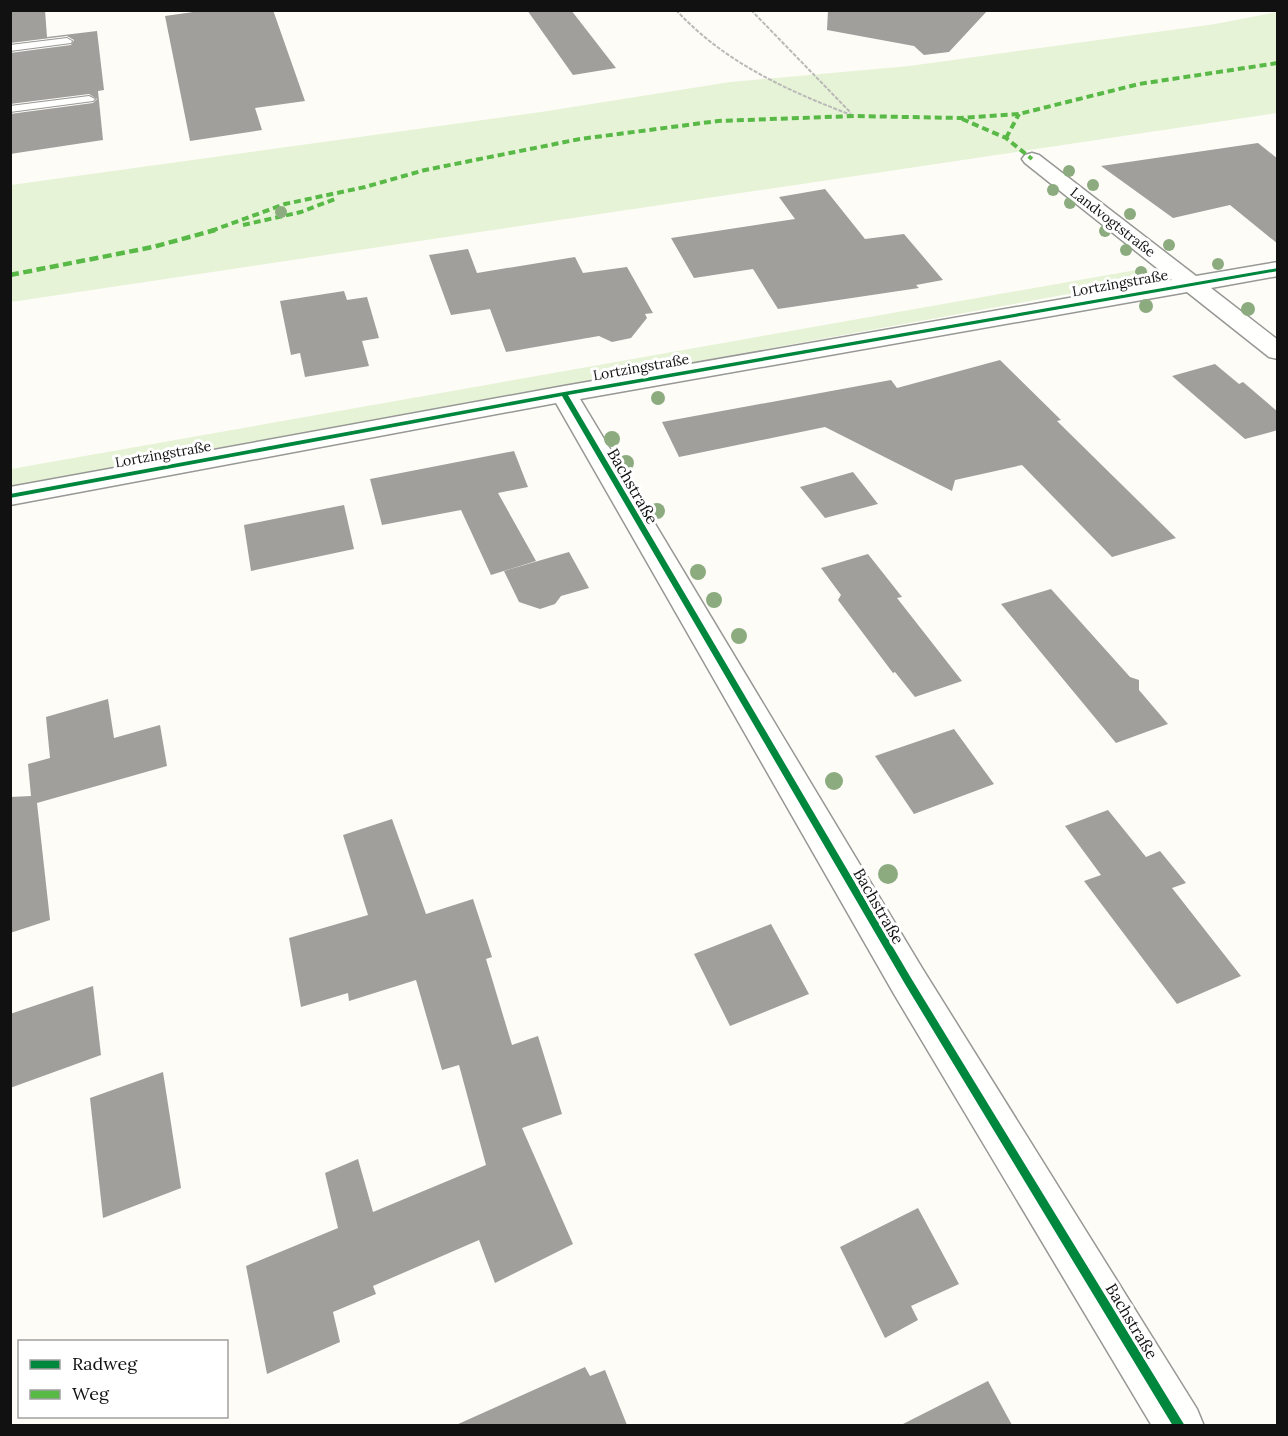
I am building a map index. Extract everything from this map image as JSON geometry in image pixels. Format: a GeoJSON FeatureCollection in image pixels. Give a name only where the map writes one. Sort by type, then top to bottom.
{"type":"FeatureCollection","features":[{"type":"Feature","properties":{"kind":"street","name":"Landvogtstraße"},"geometry":{"type":"LineString","coordinates":[[1032,159],[1278,352]]}},
{"type":"Feature","properties":{"kind":"street","name":"Lortzingstraße"},"geometry":{"type":"LineString","coordinates":[[10,496],[564,394],[1278,268]]}},
{"type":"Feature","properties":{"kind":"street","name":"Bachstraße"},"geometry":{"type":"LineString","coordinates":[[564,394],[908,981],[1180,1425]]}},
{"type":"Feature","properties":{"kind":"lane"},"geometry":{"type":"LineString","coordinates":[[10,48],[67,41]]}},
{"type":"Feature","properties":{"kind":"lane"},"geometry":{"type":"LineString","coordinates":[[10,109],[89,99]]}},
{"type":"Feature","properties":{"kind":"path"},"geometry":{"type":"LineString","coordinates":[[676,10],[688,26],[719,50],[810,99],[854,116],[751,10]]}},
{"type":"Feature","properties":{"kind":"green space"},"geometry":{"type":"Polygon","coordinates":[[[1277,12],[1277,113],[11,302],[11,185],[541,112],[730,82],[909,66],[1215,24],[1277,12]]]}},
{"type":"Feature","properties":{"kind":"green space"},"geometry":{"type":"Polygon","coordinates":[[[1147,268],[1149,276],[1135,282],[11,486],[11,469],[1147,268]]]}},
{"type":"Feature","properties":{"kind":"building"},"geometry":{"type":"Polygon","coordinates":[[[10,10],[45,10],[47,37],[97,31],[104,90],[98,91],[103,140],[10,154],[10,114],[93,103],[97,99],[89,94],[10,104],[10,53],[71,45],[74,40],[67,36],[10,43],[10,10]]]}},
{"type":"Feature","properties":{"kind":"building"},"geometry":{"type":"Polygon","coordinates":[[[207,10],[273,10],[305,101],[255,108],[262,130],[190,141],[165,16],[207,10]]]}},
{"type":"Feature","properties":{"kind":"building"},"geometry":{"type":"Polygon","coordinates":[[[527,10],[571,10],[616,68],[573,75],[527,10]]]}},
{"type":"Feature","properties":{"kind":"building"},"geometry":{"type":"Polygon","coordinates":[[[828,10],[988,10],[949,52],[924,55],[914,46],[827,30],[828,10]]]}},
{"type":"Feature","properties":{"kind":"building"},"geometry":{"type":"Polygon","coordinates":[[[1258,143],[1278,159],[1278,244],[1230,205],[1173,218],[1101,166],[1258,143]]]}},
{"type":"Feature","properties":{"kind":"building"},"geometry":{"type":"Polygon","coordinates":[[[825,189],[865,239],[904,234],[943,280],[916,285],[919,288],[778,309],[753,269],[694,278],[671,238],[795,219],[779,197],[825,189]]]}},
{"type":"Feature","properties":{"kind":"building"},"geometry":{"type":"Polygon","coordinates":[[[468,249],[477,273],[575,257],[583,273],[627,267],[653,313],[645,314],[647,318],[631,338],[612,342],[599,336],[506,352],[490,309],[451,315],[429,255],[468,249]]]}},
{"type":"Feature","properties":{"kind":"building"},"geometry":{"type":"Polygon","coordinates":[[[344,291],[347,300],[367,297],[379,338],[362,341],[369,366],[305,377],[300,353],[291,355],[280,301],[344,291]]]}},
{"type":"Feature","properties":{"kind":"building"},"geometry":{"type":"Polygon","coordinates":[[[1000,360],[1061,420],[1057,421],[1176,538],[1112,557],[1022,465],[955,480],[952,491],[825,427],[679,457],[662,422],[891,380],[897,388],[1000,360]]]}},
{"type":"Feature","properties":{"kind":"building"},"geometry":{"type":"Polygon","coordinates":[[[1215,364],[1239,384],[1243,382],[1278,412],[1278,430],[1245,439],[1172,376],[1215,364]]]}},
{"type":"Feature","properties":{"kind":"building"},"geometry":{"type":"Polygon","coordinates":[[[514,451],[528,487],[498,493],[536,561],[491,575],[461,510],[382,525],[370,479],[514,451]]]}},
{"type":"Feature","properties":{"kind":"building"},"geometry":{"type":"Polygon","coordinates":[[[853,472],[878,504],[825,518],[800,487],[853,472]]]}},
{"type":"Feature","properties":{"kind":"building"},"geometry":{"type":"Polygon","coordinates":[[[344,505],[354,549],[251,571],[244,525],[344,505]]]}},
{"type":"Feature","properties":{"kind":"building"},"geometry":{"type":"Polygon","coordinates":[[[569,552],[589,588],[561,596],[555,604],[540,609],[519,602],[504,571],[569,552]]]}},
{"type":"Feature","properties":{"kind":"building"},"geometry":{"type":"Polygon","coordinates":[[[868,554],[902,597],[897,598],[962,681],[915,697],[895,672],[893,673],[838,600],[841,595],[821,568],[868,554]]]}},
{"type":"Feature","properties":{"kind":"building"},"geometry":{"type":"Polygon","coordinates":[[[1051,589],[1130,677],[1139,680],[1139,690],[1168,724],[1116,743],[1001,604],[1051,589]]]}},
{"type":"Feature","properties":{"kind":"building"},"geometry":{"type":"Polygon","coordinates":[[[108,699],[114,738],[160,725],[167,766],[37,803],[50,920],[10,933],[10,797],[31,796],[28,764],[50,758],[46,717],[108,699]]]}},
{"type":"Feature","properties":{"kind":"building"},"geometry":{"type":"Polygon","coordinates":[[[954,729],[994,784],[914,814],[875,756],[954,729]]]}},
{"type":"Feature","properties":{"kind":"building"},"geometry":{"type":"Polygon","coordinates":[[[1108,810],[1146,857],[1160,851],[1186,883],[1172,888],[1241,976],[1177,1004],[1084,881],[1101,875],[1065,826],[1108,810]]]}},
{"type":"Feature","properties":{"kind":"building"},"geometry":{"type":"Polygon","coordinates":[[[392,819],[426,914],[473,899],[492,957],[486,959],[512,1045],[538,1036],[562,1114],[522,1128],[573,1244],[495,1283],[479,1240],[373,1286],[376,1294],[333,1312],[340,1342],[267,1374],[246,1266],[338,1228],[325,1173],[358,1159],[373,1212],[486,1165],[459,1065],[442,1070],[416,980],[349,1001],[348,993],[301,1007],[289,938],[368,915],[343,835],[392,819]]]}},
{"type":"Feature","properties":{"kind":"building"},"geometry":{"type":"Polygon","coordinates":[[[771,924],[809,994],[730,1026],[694,954],[771,924]]]}},
{"type":"Feature","properties":{"kind":"building"},"geometry":{"type":"Polygon","coordinates":[[[93,986],[101,1055],[10,1088],[10,1014],[93,986]]]}},
{"type":"Feature","properties":{"kind":"building"},"geometry":{"type":"Polygon","coordinates":[[[163,1072],[181,1188],[103,1218],[90,1098],[163,1072]]]}},
{"type":"Feature","properties":{"kind":"building"},"geometry":{"type":"Polygon","coordinates":[[[918,1208],[959,1284],[911,1306],[918,1320],[885,1338],[840,1247],[918,1208]]]}},
{"type":"Feature","properties":{"kind":"building"},"geometry":{"type":"Polygon","coordinates":[[[585,1367],[590,1376],[605,1370],[627,1425],[456,1425],[585,1367]]]}},
{"type":"Feature","properties":{"kind":"building"},"geometry":{"type":"Polygon","coordinates":[[[988,1381],[1012,1425],[901,1425],[988,1381]]]}},
{"type":"Feature","properties":{"kind":"marked path"},"geometry":{"type":"LineString","coordinates":[[10,275],[153,247],[208,232],[285,204],[365,187],[425,170],[580,139],[718,121],[854,116],[960,118],[1019,114],[1139,84],[1278,63]]}},
{"type":"Feature","properties":{"kind":"marked path"},"geometry":{"type":"LineString","coordinates":[[1006,138],[1019,114]]}},
{"type":"Feature","properties":{"kind":"marked path"},"geometry":{"type":"LineString","coordinates":[[962,119],[1006,138],[1032,159]]}},
{"type":"Feature","properties":{"kind":"marked path"},"geometry":{"type":"LineString","coordinates":[[243,225],[301,212],[335,199]]}},
{"type":"Feature","properties":{"kind":"cycle path"},"geometry":{"type":"LineString","coordinates":[[10,496],[564,394],[1278,269]]}},
{"type":"Feature","properties":{"kind":"cycle path"},"geometry":{"type":"LineString","coordinates":[[564,394],[908,981],[1180,1426]]}}]}
